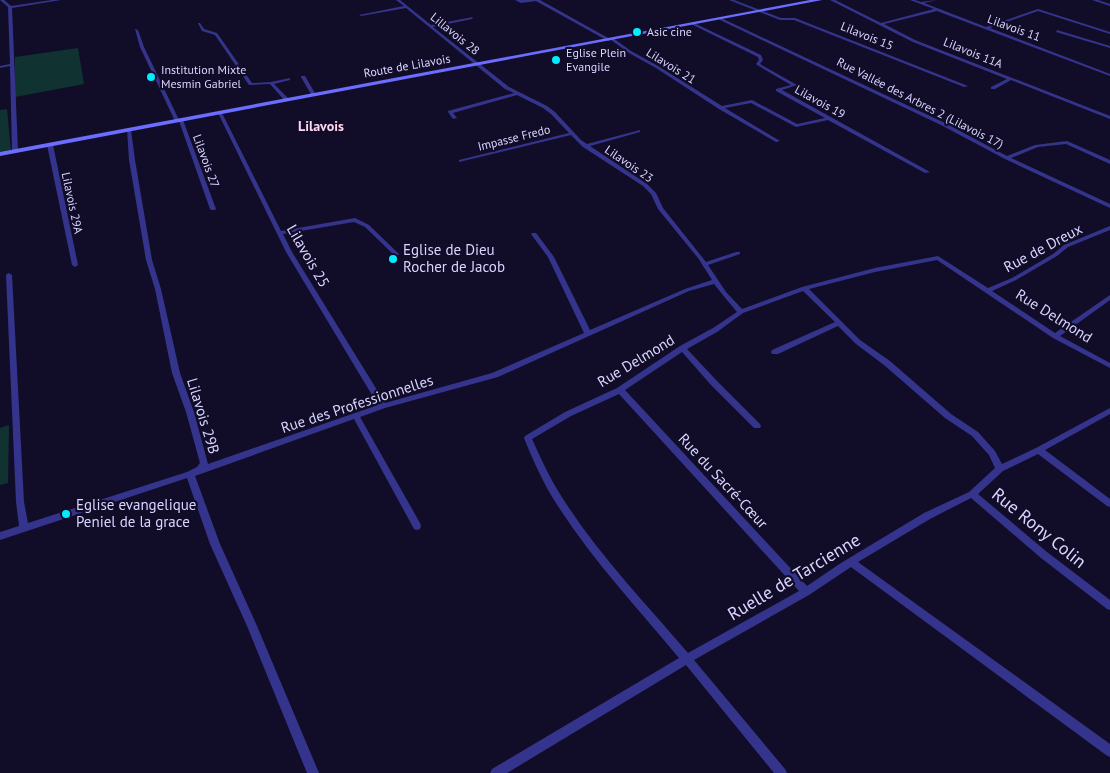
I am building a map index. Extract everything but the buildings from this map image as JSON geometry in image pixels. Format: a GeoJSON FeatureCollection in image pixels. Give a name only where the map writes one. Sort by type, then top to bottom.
{"type":"FeatureCollection","features":[{"type":"Feature","properties":{"kind":"main road","name":"Route de Lilavois"},"geometry":{"type":"LineString","coordinates":[[0,154],[819,0]]}},
{"type":"Feature","properties":{"kind":"street"},"geometry":{"type":"LineString","coordinates":[[2,0],[8,6],[15,151]]}},
{"type":"Feature","properties":{"kind":"street"},"geometry":{"type":"LineString","coordinates":[[0,6],[59,0]]}},
{"type":"Feature","properties":{"kind":"street","name":"Lillavois 28"},"geometry":{"type":"LineString","coordinates":[[398,0],[476,64]]}},
{"type":"Feature","properties":{"kind":"street"},"geometry":{"type":"LineString","coordinates":[[517,0],[521,2],[545,0]]}},
{"type":"Feature","properties":{"kind":"street","name":"Lilavois 15"},"geometry":{"type":"LineString","coordinates":[[731,0],[780,19],[794,20],[834,34],[966,86]]}},
{"type":"Feature","properties":{"kind":"street","name":"Lilavois 11A"},"geometry":{"type":"LineString","coordinates":[[832,0],[914,41],[1110,118]]}},
{"type":"Feature","properties":{"kind":"street","name":"Lilavois 11"},"geometry":{"type":"LineString","coordinates":[[912,0],[1110,74]]}},
{"type":"Feature","properties":{"kind":"street"},"geometry":{"type":"LineString","coordinates":[[921,3],[935,0]]}},
{"type":"Feature","properties":{"kind":"street"},"geometry":{"type":"LineString","coordinates":[[1094,0],[1110,5]]}},
{"type":"Feature","properties":{"kind":"street","name":"Lilavois 21"},"geometry":{"type":"LineString","coordinates":[[538,1],[611,39],[721,108],[778,141]]}},
{"type":"Feature","properties":{"kind":"street"},"geometry":{"type":"LineString","coordinates":[[362,15],[407,7]]}},
{"type":"Feature","properties":{"kind":"street"},"geometry":{"type":"LineString","coordinates":[[881,24],[938,10]]}},
{"type":"Feature","properties":{"kind":"street"},"geometry":{"type":"LineString","coordinates":[[986,28],[1038,10],[1110,33]]}},
{"type":"Feature","properties":{"kind":"street"},"geometry":{"type":"LineString","coordinates":[[430,26],[472,18]]}},
{"type":"Feature","properties":{"kind":"street","name":"Rue Vallée des Arbres 2 (Lilavois 17)"},"geometry":{"type":"LineString","coordinates":[[721,18],[943,124],[1007,158],[1110,206]]}},
{"type":"Feature","properties":{"kind":"street"},"geometry":{"type":"LineString","coordinates":[[199,24],[203,30],[216,34],[251,84],[271,83],[288,79]]}},
{"type":"Feature","properties":{"kind":"street","name":"Lilavois 19"},"geometry":{"type":"LineString","coordinates":[[693,24],[760,56],[761,60],[758,64],[795,85],[778,90],[927,172]]}},
{"type":"Feature","properties":{"kind":"street","name":"Lilavois 27"},"geometry":{"type":"LineString","coordinates":[[136,30],[142,47],[179,120],[213,209]]}},
{"type":"Feature","properties":{"kind":"street"},"geometry":{"type":"LineString","coordinates":[[1057,31],[1110,47]]}},
{"type":"Feature","properties":{"kind":"street","name":"Lilavois 23"},"geometry":{"type":"LineString","coordinates":[[476,64],[516,94],[554,113],[571,134],[585,146],[649,189],[660,208],[741,312]]}},
{"type":"Feature","properties":{"kind":"street"},"geometry":{"type":"LineString","coordinates":[[0,67],[11,65]]}},
{"type":"Feature","properties":{"kind":"street"},"geometry":{"type":"LineString","coordinates":[[1104,72],[1110,70]]}},
{"type":"Feature","properties":{"kind":"street"},"geometry":{"type":"LineString","coordinates":[[304,77],[314,95]]}},
{"type":"Feature","properties":{"kind":"street"},"geometry":{"type":"LineString","coordinates":[[993,88],[1010,79]]}},
{"type":"Feature","properties":{"kind":"street"},"geometry":{"type":"LineString","coordinates":[[271,83],[287,100]]}},
{"type":"Feature","properties":{"kind":"street"},"geometry":{"type":"LineString","coordinates":[[455,118],[450,112],[516,94]]}},
{"type":"Feature","properties":{"kind":"street"},"geometry":{"type":"LineString","coordinates":[[721,108],[752,101],[796,126],[829,118]]}},
{"type":"Feature","properties":{"kind":"street","name":"Lilavois 25"},"geometry":{"type":"LineString","coordinates":[[220,113],[289,252],[384,406]]}},
{"type":"Feature","properties":{"kind":"street","name":"Lilavois 29B"},"geometry":{"type":"LineString","coordinates":[[129,130],[132,160],[149,260],[158,289],[176,373],[190,412],[204,464],[200,469],[190,474]]}},
{"type":"Feature","properties":{"kind":"street"},"geometry":{"type":"LineString","coordinates":[[585,146],[638,131]]}},
{"type":"Feature","properties":{"kind":"street","name":"Impasse Fredo"},"geometry":{"type":"LineString","coordinates":[[462,161],[571,134]]}},
{"type":"Feature","properties":{"kind":"street"},"geometry":{"type":"LineString","coordinates":[[1007,158],[1037,146],[1067,142],[1110,162]]}},
{"type":"Feature","properties":{"kind":"street","name":"Lilavois 29A"},"geometry":{"type":"LineString","coordinates":[[50,145],[75,266]]}},
{"type":"Feature","properties":{"kind":"street"},"geometry":{"type":"LineString","coordinates":[[279,233],[354,220],[367,226],[391,252],[396,254]]}},
{"type":"Feature","properties":{"kind":"street","name":"Rue de Dreux"},"geometry":{"type":"LineString","coordinates":[[988,291],[1028,271],[1066,246],[1110,228]]}},
{"type":"Feature","properties":{"kind":"street"},"geometry":{"type":"LineString","coordinates":[[534,234],[551,257],[588,334]]}},
{"type":"Feature","properties":{"kind":"street"},"geometry":{"type":"LineString","coordinates":[[705,264],[738,252]]}},
{"type":"Feature","properties":{"kind":"street","name":"Rue Delmond"},"geometry":{"type":"LineString","coordinates":[[781,773],[609,568],[565,510],[536,460],[528,438],[568,414],[620,390],[741,312],[804,288],[875,270],[938,258],[1055,336],[1110,366]]}},
{"type":"Feature","properties":{"kind":"street"},"geometry":{"type":"LineString","coordinates":[[9,274],[20,502],[24,528]]}},
{"type":"Feature","properties":{"kind":"street","name":"Rue des Professionnelles"},"geometry":{"type":"LineString","coordinates":[[0,536],[190,474],[384,406],[495,374],[687,290],[716,281]]}},
{"type":"Feature","properties":{"kind":"street"},"geometry":{"type":"LineString","coordinates":[[804,288],[858,342],[887,363],[948,416],[974,434],[992,454],[1000,469]]}},
{"type":"Feature","properties":{"kind":"street"},"geometry":{"type":"LineString","coordinates":[[1055,336],[1110,297]]}},
{"type":"Feature","properties":{"kind":"street"},"geometry":{"type":"LineString","coordinates":[[775,352],[840,323]]}},
{"type":"Feature","properties":{"kind":"street"},"geometry":{"type":"LineString","coordinates":[[683,348],[714,383],[757,426]]}},
{"type":"Feature","properties":{"kind":"street","name":"Rue du Sacré-Cœur"},"geometry":{"type":"LineString","coordinates":[[620,390],[806,592]]}},
{"type":"Feature","properties":{"kind":"street","name":"Ruelle de Tarcienne"},"geometry":{"type":"LineString","coordinates":[[496,773],[687,659],[806,592],[927,516],[972,494],[1000,469],[1110,411]]}},
{"type":"Feature","properties":{"kind":"street"},"geometry":{"type":"LineString","coordinates":[[356,416],[417,526]]}},
{"type":"Feature","properties":{"kind":"street"},"geometry":{"type":"LineString","coordinates":[[1039,450],[1110,504]]}},
{"type":"Feature","properties":{"kind":"street"},"geometry":{"type":"LineString","coordinates":[[190,474],[215,544],[252,626],[313,773]]}},
{"type":"Feature","properties":{"kind":"street","name":"Rue Rony Colin"},"geometry":{"type":"LineString","coordinates":[[972,494],[1044,555],[1110,606]]}},
{"type":"Feature","properties":{"kind":"street"},"geometry":{"type":"LineString","coordinates":[[851,562],[1110,751]]}},
{"type":"Feature","properties":{"kind":"green space"},"geometry":{"type":"Polygon","coordinates":[[[78,48],[84,84],[15,97],[15,57],[78,48]]]}},
{"type":"Feature","properties":{"kind":"green space"},"geometry":{"type":"Polygon","coordinates":[[[7,109],[11,151],[0,153],[0,110],[7,109]]]}},
{"type":"Feature","properties":{"kind":"green space"},"geometry":{"type":"Polygon","coordinates":[[[9,425],[8,483],[0,485],[0,428],[9,425]]]}},
{"type":"Feature","properties":{"kind":"place","name":"Asic cine"},"geometry":{"type":"Point","coordinates":[637,32]}},
{"type":"Feature","properties":{"kind":"place","name":"Eglise Plein Evangile"},"geometry":{"type":"Point","coordinates":[556,60]}},
{"type":"Feature","properties":{"kind":"place","name":"Institution Mixte Mesmin Gabriel"},"geometry":{"type":"Point","coordinates":[151,77]}},
{"type":"Feature","properties":{"kind":"place","name":"Eglise de Dieu Rocher de Jacob"},"geometry":{"type":"Point","coordinates":[393,259]}},
{"type":"Feature","properties":{"kind":"place","name":"Eglise evangelique Peniel de la grace"},"geometry":{"type":"Point","coordinates":[66,514]}},
{"type":"Feature","properties":{"kind":"district","name":"Lilavois"},"geometry":{"type":"Point","coordinates":[321,126]}}]}
